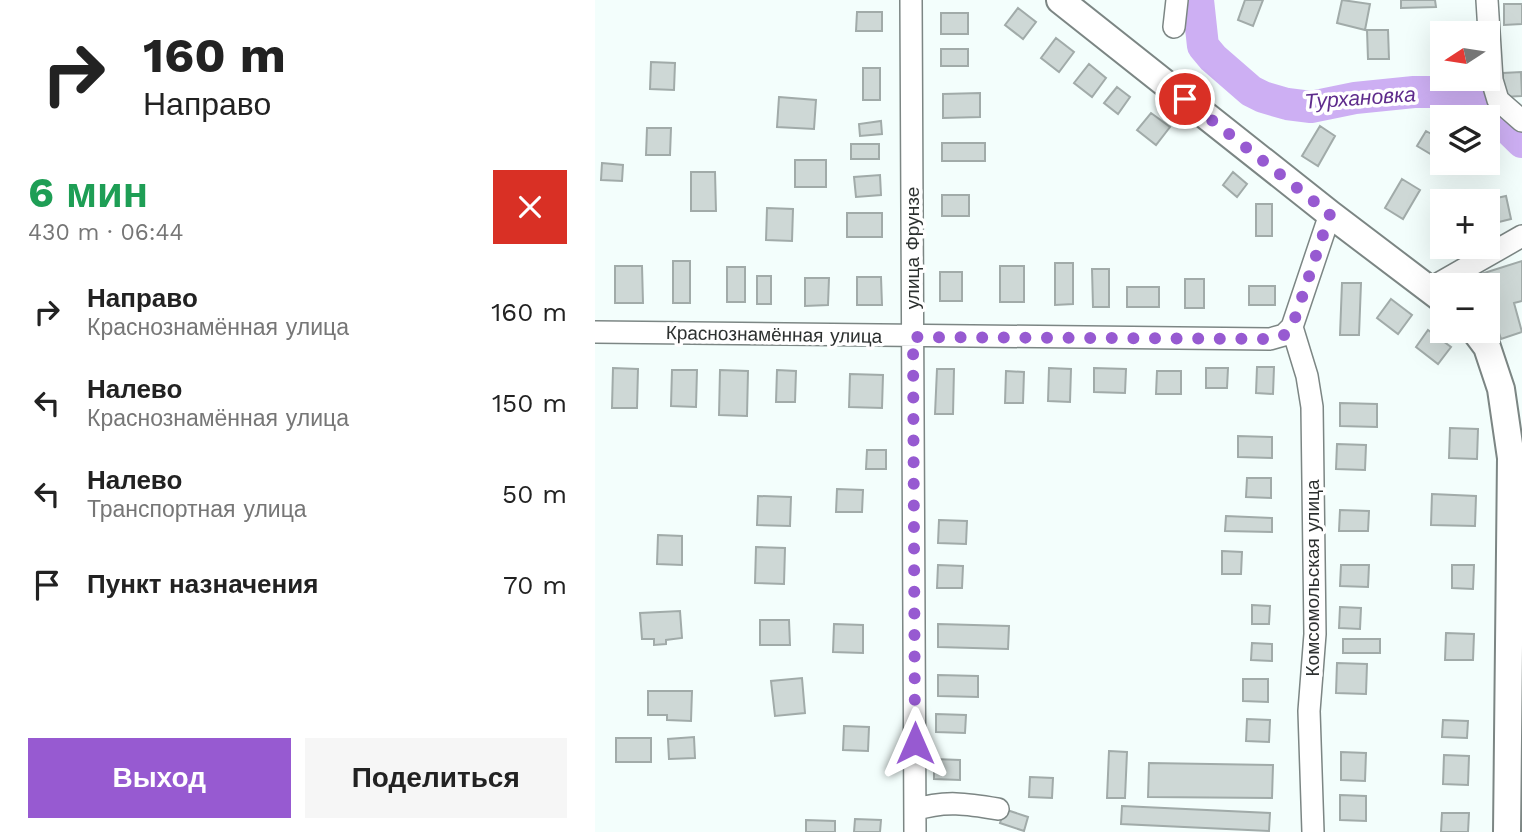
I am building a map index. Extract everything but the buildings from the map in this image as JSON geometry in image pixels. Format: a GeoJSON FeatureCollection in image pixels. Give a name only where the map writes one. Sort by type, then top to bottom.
{"type":"FeatureCollection","features":[{"type":"Feature","properties":{"kind":"main road"},"geometry":{"type":"LineString","coordinates":[[1060,0],[1430,290]]}},
{"type":"Feature","properties":{"kind":"main road"},"geometry":{"type":"LineString","coordinates":[[1484,343],[1501,390],[1511,458],[1516,559],[1507,832]]}},
{"type":"Feature","properties":{"kind":"street","name":"улица Фрунзе"},"geometry":{"type":"LineString","coordinates":[[911,0],[915,832]]}},
{"type":"Feature","properties":{"kind":"street"},"geometry":{"type":"LineString","coordinates":[[1174,27],[1177,0]]}},
{"type":"Feature","properties":{"kind":"street"},"geometry":{"type":"LineString","coordinates":[[1487,0],[1492,80],[1498,100],[1522,121]]}},
{"type":"Feature","properties":{"kind":"street"},"geometry":{"type":"LineString","coordinates":[[1292,327],[1330,214]]}},
{"type":"Feature","properties":{"kind":"street"},"geometry":{"type":"LineString","coordinates":[[1466,273],[1522,236]]}},
{"type":"Feature","properties":{"kind":"street","name":"Краснознамённая улица"},"geometry":{"type":"LineString","coordinates":[[595,332],[1270,339],[1284,335],[1292,327]]}},
{"type":"Feature","properties":{"kind":"street","name":"Комсомольская улица"},"geometry":{"type":"LineString","coordinates":[[1292,327],[1307,376],[1312,407],[1315,634],[1310,711],[1313,832]]}},
{"type":"Feature","properties":{"kind":"street"},"geometry":{"type":"LineString","coordinates":[[915,810],[932,804],[956,802],[998,809]]}},
{"type":"Feature","properties":{"kind":"waterway","name":"Турхановка"},"geometry":{"type":"LineString","coordinates":[[1198,0],[1203,46],[1251,91],[1263,97],[1311,107],[1355,98],[1414,92],[1458,92],[1479,100],[1522,142]]}},
{"type":"Feature","properties":{"kind":"route"},"geometry":{"type":"LineString","coordinates":[[915,743],[913,337],[1270,339],[1284,335],[1292,327],[1330,214],[1185,99]]}}]}
